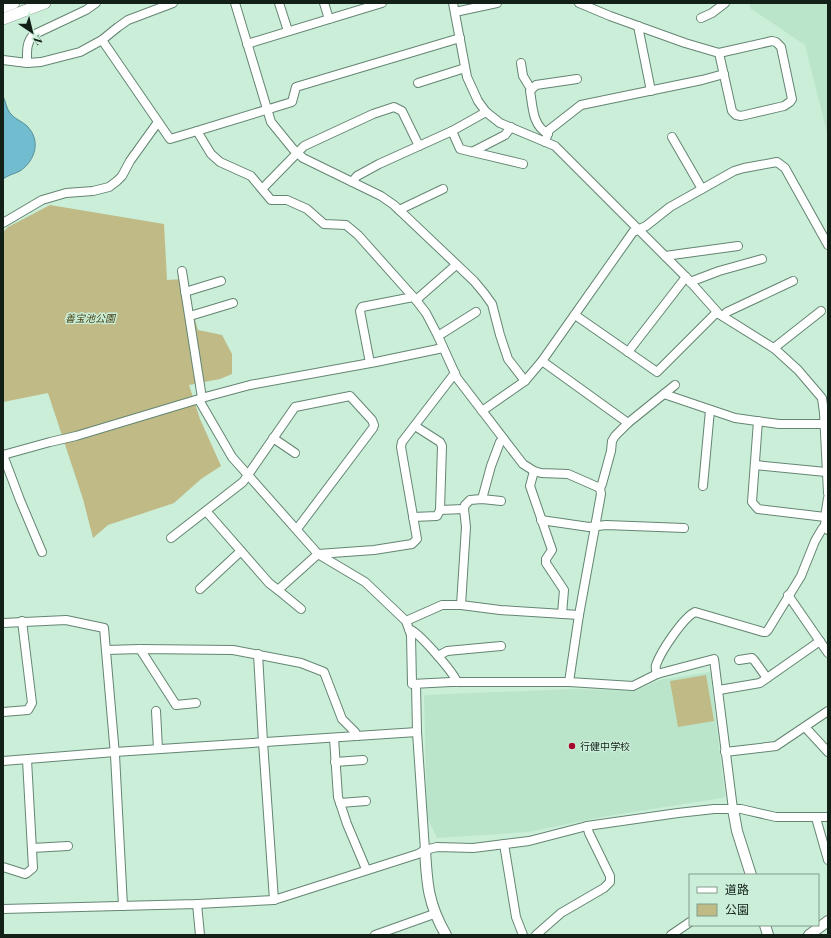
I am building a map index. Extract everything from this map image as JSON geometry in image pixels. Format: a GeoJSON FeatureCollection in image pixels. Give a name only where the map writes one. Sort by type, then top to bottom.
{"type":"FeatureCollection","features":[{"type":"Feature","properties":{"kind":"main road"},"geometry":{"type":"LineString","coordinates":[[3,7],[14,3]]}},
{"type":"Feature","properties":{"kind":"main road"},"geometry":{"type":"LineString","coordinates":[[3,19],[45,3]]}},
{"type":"Feature","properties":{"kind":"street"},"geometry":{"type":"LineString","coordinates":[[27,63],[27,44],[33,35],[86,10],[96,3]]}},
{"type":"Feature","properties":{"kind":"street"},"geometry":{"type":"LineString","coordinates":[[3,60],[27,63],[52,60],[80,52],[102,40],[122,24],[153,6],[173,3]]}},
{"type":"Feature","properties":{"kind":"street"},"geometry":{"type":"LineString","coordinates":[[235,3],[270,122],[297,152],[310,161],[381,196],[399,210],[474,281],[492,304],[508,359],[525,381]]}},
{"type":"Feature","properties":{"kind":"street"},"geometry":{"type":"LineString","coordinates":[[279,3],[288,31]]}},
{"type":"Feature","properties":{"kind":"street"},"geometry":{"type":"LineString","coordinates":[[324,3],[329,19]]}},
{"type":"Feature","properties":{"kind":"street"},"geometry":{"type":"LineString","coordinates":[[246,44],[370,5],[382,3]]}},
{"type":"Feature","properties":{"kind":"street"},"geometry":{"type":"LineString","coordinates":[[453,3],[467,77],[471,88],[486,112],[500,123],[547,138]]}},
{"type":"Feature","properties":{"kind":"street"},"geometry":{"type":"LineString","coordinates":[[455,12],[497,3]]}},
{"type":"Feature","properties":{"kind":"street"},"geometry":{"type":"LineString","coordinates":[[580,3],[610,16],[685,43],[719,53],[772,41],[776,42],[781,47],[791,100],[784,106],[741,116],[736,115],[732,111],[719,53]]}},
{"type":"Feature","properties":{"kind":"street"},"geometry":{"type":"LineString","coordinates":[[701,18],[712,13],[725,3]]}},
{"type":"Feature","properties":{"kind":"street"},"geometry":{"type":"LineString","coordinates":[[638,26],[651,91]]}},
{"type":"Feature","properties":{"kind":"street"},"geometry":{"type":"LineString","coordinates":[[102,40],[170,139],[292,102],[296,87],[460,38]]}},
{"type":"Feature","properties":{"kind":"street"},"geometry":{"type":"LineString","coordinates":[[521,63],[523,76],[531,89],[530,91],[536,123],[547,138],[665,256],[720,314],[774,348],[825,395],[824,424],[828,493]]}},
{"type":"Feature","properties":{"kind":"street"},"geometry":{"type":"LineString","coordinates":[[418,83],[465,68]]}},
{"type":"Feature","properties":{"kind":"street"},"geometry":{"type":"LineString","coordinates":[[547,138],[549,130],[581,104],[651,91],[724,74]]}},
{"type":"Feature","properties":{"kind":"street"},"geometry":{"type":"LineString","coordinates":[[531,89],[536,85],[577,79]]}},
{"type":"Feature","properties":{"kind":"street"},"geometry":{"type":"LineString","coordinates":[[262,189],[301,148],[373,114],[394,107],[402,111],[419,146]]}},
{"type":"Feature","properties":{"kind":"street"},"geometry":{"type":"LineString","coordinates":[[352,182],[357,176],[452,131],[486,112]]}},
{"type":"Feature","properties":{"kind":"street"},"geometry":{"type":"LineString","coordinates":[[3,223],[42,200],[66,193],[92,191],[109,187],[122,176],[130,161],[158,122]]}},
{"type":"Feature","properties":{"kind":"street"},"geometry":{"type":"LineString","coordinates":[[472,152],[505,135],[511,127]]}},
{"type":"Feature","properties":{"kind":"street"},"geometry":{"type":"LineString","coordinates":[[197,130],[207,148],[216,159],[251,176],[271,200],[287,200],[305,208],[324,224],[346,224],[358,235],[429,318],[455,373],[519,460],[534,471],[541,474],[568,474],[600,488]]}},
{"type":"Feature","properties":{"kind":"street"},"geometry":{"type":"LineString","coordinates":[[452,131],[460,148],[523,164]]}},
{"type":"Feature","properties":{"kind":"street"},"geometry":{"type":"LineString","coordinates":[[672,137],[702,189]]}},
{"type":"Feature","properties":{"kind":"street"},"geometry":{"type":"LineString","coordinates":[[482,411],[525,381],[542,361],[633,232],[646,226],[670,207],[738,170],[778,162],[785,168],[828,245]]}},
{"type":"Feature","properties":{"kind":"street"},"geometry":{"type":"LineString","coordinates":[[399,210],[443,189]]}},
{"type":"Feature","properties":{"kind":"street"},"geometry":{"type":"LineString","coordinates":[[665,256],[738,246]]}},
{"type":"Feature","properties":{"kind":"street"},"geometry":{"type":"LineString","coordinates":[[628,352],[688,280],[762,259]]}},
{"type":"Feature","properties":{"kind":"street"},"geometry":{"type":"LineString","coordinates":[[370,363],[360,311],[362,308],[414,299],[456,265]]}},
{"type":"Feature","properties":{"kind":"street"},"geometry":{"type":"LineString","coordinates":[[182,271],[190,316],[201,399],[228,453],[318,554],[365,582],[438,656],[457,682]]}},
{"type":"Feature","properties":{"kind":"street"},"geometry":{"type":"LineString","coordinates":[[186,292],[221,281]]}},
{"type":"Feature","properties":{"kind":"street"},"geometry":{"type":"LineString","coordinates":[[575,314],[657,372],[720,314],[792,281]]}},
{"type":"Feature","properties":{"kind":"street"},"geometry":{"type":"LineString","coordinates":[[190,316],[233,303]]}},
{"type":"Feature","properties":{"kind":"street"},"geometry":{"type":"LineString","coordinates":[[774,348],[822,310]]}},
{"type":"Feature","properties":{"kind":"street"},"geometry":{"type":"LineString","coordinates":[[438,336],[476,312]]}},
{"type":"Feature","properties":{"kind":"street"},"geometry":{"type":"LineString","coordinates":[[42,552],[3,455],[76,436],[250,385],[443,348]]}},
{"type":"Feature","properties":{"kind":"street"},"geometry":{"type":"LineString","coordinates":[[542,361],[628,422]]}},
{"type":"Feature","properties":{"kind":"street"},"geometry":{"type":"LineString","coordinates":[[278,590],[318,554],[374,550],[412,544],[417,539],[401,451],[402,442],[455,373]]}},
{"type":"Feature","properties":{"kind":"street"},"geometry":{"type":"LineString","coordinates":[[569,682],[579,615],[601,494],[600,488],[613,439],[628,422],[675,385]]}},
{"type":"Feature","properties":{"kind":"street"},"geometry":{"type":"LineString","coordinates":[[664,394],[731,417],[779,424],[824,424]]}},
{"type":"Feature","properties":{"kind":"street"},"geometry":{"type":"LineString","coordinates":[[171,538],[249,476],[253,467],[293,408],[297,405],[348,396],[352,398],[374,422],[373,428],[297,529]]}},
{"type":"Feature","properties":{"kind":"street"},"geometry":{"type":"LineString","coordinates":[[703,486],[710,410]]}},
{"type":"Feature","properties":{"kind":"street"},"geometry":{"type":"LineString","coordinates":[[758,421],[752,502],[758,510],[826,524]]}},
{"type":"Feature","properties":{"kind":"street"},"geometry":{"type":"LineString","coordinates":[[413,517],[437,516],[440,510],[442,446],[440,442],[415,426]]}},
{"type":"Feature","properties":{"kind":"street"},"geometry":{"type":"LineString","coordinates":[[273,438],[295,453]]}},
{"type":"Feature","properties":{"kind":"street"},"geometry":{"type":"LineString","coordinates":[[482,499],[491,466],[500,442],[503,439]]}},
{"type":"Feature","properties":{"kind":"street"},"geometry":{"type":"LineString","coordinates":[[755,465],[826,472]]}},
{"type":"Feature","properties":{"kind":"street"},"geometry":{"type":"LineString","coordinates":[[534,471],[530,486],[552,550],[546,559],[547,566],[564,590],[562,614]]}},
{"type":"Feature","properties":{"kind":"street"},"geometry":{"type":"LineString","coordinates":[[657,674],[655,668],[660,656],[674,634],[693,613],[698,612],[766,632],[768,630],[801,576],[815,541],[826,524],[828,498]]}},
{"type":"Feature","properties":{"kind":"street"},"geometry":{"type":"LineString","coordinates":[[461,605],[466,527],[465,505],[470,500],[482,499],[501,501]]}},
{"type":"Feature","properties":{"kind":"street"},"geometry":{"type":"LineString","coordinates":[[440,510],[464,509]]}},
{"type":"Feature","properties":{"kind":"street"},"geometry":{"type":"LineString","coordinates":[[206,511],[270,584],[301,609]]}},
{"type":"Feature","properties":{"kind":"street"},"geometry":{"type":"LineString","coordinates":[[541,520],[589,526],[606,525],[684,528]]}},
{"type":"Feature","properties":{"kind":"street"},"geometry":{"type":"LineString","coordinates":[[200,590],[241,551]]}},
{"type":"Feature","properties":{"kind":"street"},"geometry":{"type":"LineString","coordinates":[[788,595],[828,653]]}},
{"type":"Feature","properties":{"kind":"street"},"geometry":{"type":"LineString","coordinates":[[407,625],[442,606],[461,605],[500,610],[579,615]]}},
{"type":"Feature","properties":{"kind":"street"},"geometry":{"type":"LineString","coordinates":[[3,623],[66,620],[104,628],[115,752],[123,906]]}},
{"type":"Feature","properties":{"kind":"street"},"geometry":{"type":"LineString","coordinates":[[3,712],[28,710],[32,703],[22,621]]}},
{"type":"Feature","properties":{"kind":"street"},"geometry":{"type":"LineString","coordinates":[[407,625],[411,635],[412,684],[457,682],[569,682],[633,686],[657,674],[714,659],[719,690],[732,809],[737,831],[751,874]]}},
{"type":"Feature","properties":{"kind":"street"},"geometry":{"type":"LineString","coordinates":[[719,690],[760,683],[820,641]]}},
{"type":"Feature","properties":{"kind":"street"},"geometry":{"type":"LineString","coordinates":[[438,656],[447,651],[501,646]]}},
{"type":"Feature","properties":{"kind":"street"},"geometry":{"type":"LineString","coordinates":[[140,649],[176,705],[196,703]]}},
{"type":"Feature","properties":{"kind":"street"},"geometry":{"type":"LineString","coordinates":[[106,650],[233,650],[301,663],[324,672],[342,719],[357,736]]}},
{"type":"Feature","properties":{"kind":"street"},"geometry":{"type":"LineString","coordinates":[[258,654],[274,900]]}},
{"type":"Feature","properties":{"kind":"street"},"geometry":{"type":"LineString","coordinates":[[739,660],[752,658],[767,678]]}},
{"type":"Feature","properties":{"kind":"street"},"geometry":{"type":"LineString","coordinates":[[416,684],[417,732],[427,885],[434,914],[446,935]]}},
{"type":"Feature","properties":{"kind":"street"},"geometry":{"type":"LineString","coordinates":[[156,711],[158,749]]}},
{"type":"Feature","properties":{"kind":"street"},"geometry":{"type":"LineString","coordinates":[[725,752],[776,746],[828,711]]}},
{"type":"Feature","properties":{"kind":"street"},"geometry":{"type":"LineString","coordinates":[[805,727],[828,752]]}},
{"type":"Feature","properties":{"kind":"street"},"geometry":{"type":"LineString","coordinates":[[3,761],[417,732]]}},
{"type":"Feature","properties":{"kind":"street"},"geometry":{"type":"LineString","coordinates":[[334,738],[337,789],[340,803],[366,869]]}},
{"type":"Feature","properties":{"kind":"street"},"geometry":{"type":"LineString","coordinates":[[3,867],[25,874],[33,868],[27,760]]}},
{"type":"Feature","properties":{"kind":"street"},"geometry":{"type":"LineString","coordinates":[[335,762],[363,760]]}},
{"type":"Feature","properties":{"kind":"street"},"geometry":{"type":"LineString","coordinates":[[340,803],[366,801]]}},
{"type":"Feature","properties":{"kind":"street"},"geometry":{"type":"LineString","coordinates":[[3,909],[197,904],[274,900],[436,847],[458,848],[529,841],[587,826],[678,813],[732,809],[748,810],[776,817],[828,817]]}},
{"type":"Feature","properties":{"kind":"street"},"geometry":{"type":"LineString","coordinates":[[816,818],[828,860]]}},
{"type":"Feature","properties":{"kind":"street"},"geometry":{"type":"LineString","coordinates":[[536,935],[561,913],[604,888],[610,882],[610,876],[589,834],[587,826]]}},
{"type":"Feature","properties":{"kind":"street"},"geometry":{"type":"LineString","coordinates":[[504,844],[516,917],[523,935]]}},
{"type":"Feature","properties":{"kind":"street"},"geometry":{"type":"LineString","coordinates":[[32,848],[68,846]]}},
{"type":"Feature","properties":{"kind":"street"},"geometry":{"type":"LineString","coordinates":[[197,904],[200,935]]}},
{"type":"Feature","properties":{"kind":"street"},"geometry":{"type":"LineString","coordinates":[[375,935],[434,914]]}},
{"type":"Feature","properties":{"kind":"street"},"geometry":{"type":"LineString","coordinates":[[808,935],[828,921]]}},
{"type":"Feature","properties":{"kind":"street"},"geometry":{"type":"LineString","coordinates":[[671,935],[689,923]]}},
{"type":"Feature","properties":{"kind":"shaded area"},"geometry":{"type":"Polygon","coordinates":[[[750,3],[828,3],[828,136],[805,45],[750,8],[750,3]]]}},
{"type":"Feature","properties":{"kind":"shaded area","name":"行健中学校"},"geometry":{"type":"Polygon","coordinates":[[[710,672],[725,796],[722,798],[602,817],[528,832],[437,838],[427,817],[424,695],[574,689],[636,691],[659,680],[710,672]]]}},
{"type":"Feature","properties":{"kind":"green space","name":"善宝池公園"},"geometry":{"type":"Polygon","coordinates":[[[50,205],[164,224],[167,280],[183,279],[198,330],[222,335],[232,354],[232,374],[220,379],[189,385],[200,419],[221,466],[201,479],[174,503],[108,525],[93,538],[83,499],[48,393],[3,402],[3,232],[8,227],[50,205]]]}},
{"type":"Feature","properties":{"kind":"green space"},"geometry":{"type":"Polygon","coordinates":[[[706,675],[714,721],[678,727],[670,681],[706,675]]]}},
{"type":"Feature","properties":{"kind":"water"},"geometry":{"type":"Polygon","coordinates":[[[3,96],[12,115],[27,126],[34,137],[35,150],[30,161],[20,171],[3,179],[3,96]]]}},
{"type":"Feature","properties":{"kind":"place","name":"行健中学校"},"geometry":{"type":"Point","coordinates":[572,746]}}]}
